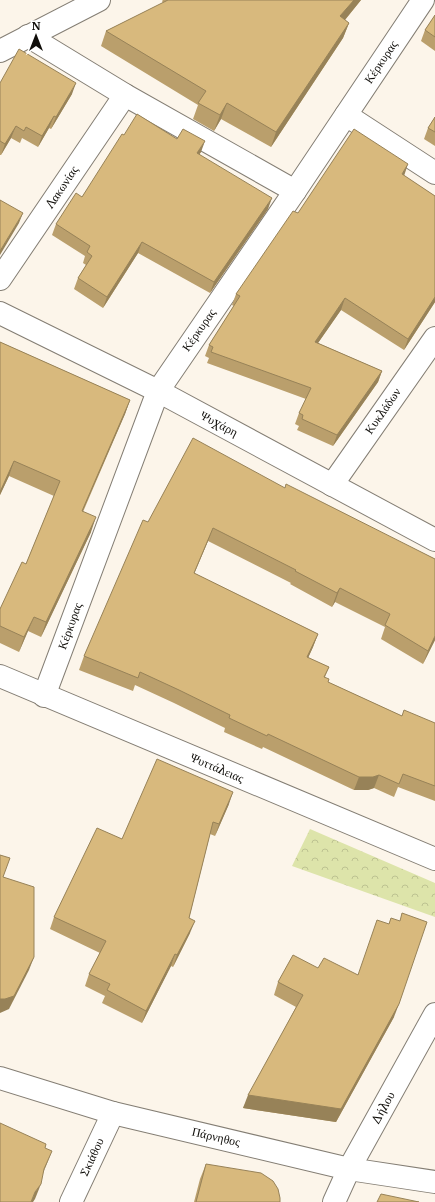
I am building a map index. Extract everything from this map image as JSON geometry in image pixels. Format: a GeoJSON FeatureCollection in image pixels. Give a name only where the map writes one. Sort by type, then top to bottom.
{"type":"FeatureCollection","features":[{"type":"Feature","properties":{"kind":"street"},"geometry":{"type":"LineString","coordinates":[[0,51],[99,0]]}},
{"type":"Feature","properties":{"kind":"street","name":"Κέρκυρας"},"geometry":{"type":"LineString","coordinates":[[44,696],[158,391],[295,191],[423,0]]}},
{"type":"Feature","properties":{"kind":"street"},"geometry":{"type":"LineString","coordinates":[[28,36],[125,95],[295,191]]}},
{"type":"Feature","properties":{"kind":"street","name":"Λακωνίας"},"geometry":{"type":"LineString","coordinates":[[0,280],[125,95]]}},
{"type":"Feature","properties":{"kind":"street"},"geometry":{"type":"LineString","coordinates":[[346,115],[435,173]]}},
{"type":"Feature","properties":{"kind":"street","name":"Ψυχάρη"},"geometry":{"type":"LineString","coordinates":[[0,313],[158,391],[435,540]]}},
{"type":"Feature","properties":{"kind":"street","name":"Κυκλάδων"},"geometry":{"type":"LineString","coordinates":[[332,485],[435,338]]}},
{"type":"Feature","properties":{"kind":"street","name":"Ψυττάλειας"},"geometry":{"type":"LineString","coordinates":[[0,676],[44,696],[435,859]]}},
{"type":"Feature","properties":{"kind":"street","name":"Δήλου"},"geometry":{"type":"LineString","coordinates":[[334,1202],[350,1169],[435,1014]]}},
{"type":"Feature","properties":{"kind":"street","name":"Πάρνηθος"},"geometry":{"type":"LineString","coordinates":[[0,1078],[113,1113],[350,1169],[435,1182]]}},
{"type":"Feature","properties":{"kind":"street","name":"Σκιάθου"},"geometry":{"type":"LineString","coordinates":[[71,1202],[113,1113]]}},
{"type":"Feature","properties":{"kind":"green space"},"geometry":{"type":"Polygon","coordinates":[[[310,829],[435,883],[435,917],[292,866],[310,829]]]}},
{"type":"Feature","properties":{"kind":"building"},"geometry":{"type":"Polygon","coordinates":[[[168,0],[354,0],[340,16],[349,23],[276,132],[227,103],[220,115],[198,103],[206,91],[106,31],[168,0]]]}},
{"type":"Feature","properties":{"kind":"building"},"geometry":{"type":"Polygon","coordinates":[[[435,15],[435,37],[425,30],[435,15]]]}},
{"type":"Feature","properties":{"kind":"building"},"geometry":{"type":"Polygon","coordinates":[[[19,49],[76,83],[56,117],[54,116],[42,136],[26,127],[24,131],[16,126],[5,144],[0,141],[0,83],[19,49]]]}},
{"type":"Feature","properties":{"kind":"building"},"geometry":{"type":"Polygon","coordinates":[[[137,114],[177,139],[183,129],[205,141],[197,153],[272,198],[214,282],[142,242],[107,297],[78,278],[92,256],[87,252],[90,246],[56,224],[76,193],[82,197],[122,134],[124,135],[137,114]]]}},
{"type":"Feature","properties":{"kind":"building"},"geometry":{"type":"Polygon","coordinates":[[[435,117],[435,132],[428,128],[435,117]]]}},
{"type":"Feature","properties":{"kind":"building"},"geometry":{"type":"Polygon","coordinates":[[[354,129],[408,164],[402,174],[435,196],[435,297],[408,339],[345,298],[315,342],[382,371],[337,435],[302,419],[303,415],[299,413],[311,388],[211,352],[213,347],[209,345],[240,296],[236,294],[293,211],[298,213],[354,129]]]}},
{"type":"Feature","properties":{"kind":"building"},"geometry":{"type":"Polygon","coordinates":[[[0,200],[23,213],[0,251],[0,200]]]}},
{"type":"Feature","properties":{"kind":"building"},"geometry":{"type":"Polygon","coordinates":[[[0,342],[130,400],[82,511],[96,517],[46,622],[34,617],[24,637],[0,626],[0,609],[22,562],[26,564],[60,481],[14,461],[0,492],[0,342]]]}},
{"type":"Feature","properties":{"kind":"building"},"geometry":{"type":"Polygon","coordinates":[[[193,438],[285,488],[286,484],[435,559],[435,636],[428,651],[385,625],[390,614],[340,588],[337,593],[295,571],[296,570],[213,528],[194,573],[318,634],[307,657],[329,667],[324,677],[329,679],[328,682],[402,716],[404,710],[435,723],[435,786],[403,774],[399,784],[379,775],[373,777],[359,777],[268,734],[267,736],[229,718],[230,715],[140,672],[138,678],[84,656],[143,520],[148,522],[193,438]]]}},
{"type":"Feature","properties":{"kind":"building"},"geometry":{"type":"Polygon","coordinates":[[[157,759],[233,792],[219,824],[213,822],[189,918],[195,921],[177,955],[175,954],[146,1011],[107,990],[110,984],[89,974],[106,941],[54,917],[97,828],[122,839],[157,759]]]}},
{"type":"Feature","properties":{"kind":"building"},"geometry":{"type":"Polygon","coordinates":[[[0,855],[10,858],[3,877],[34,887],[34,957],[14,996],[5,999],[0,999],[0,855]]]}},
{"type":"Feature","properties":{"kind":"building"},"geometry":{"type":"Polygon","coordinates":[[[402,913],[427,922],[399,1004],[341,1109],[248,1095],[303,995],[278,982],[293,955],[318,968],[324,958],[358,975],[377,920],[389,924],[391,918],[400,921],[402,913]]]}},
{"type":"Feature","properties":{"kind":"building"},"geometry":{"type":"Polygon","coordinates":[[[0,1123],[46,1144],[45,1148],[52,1151],[44,1169],[41,1184],[35,1192],[31,1202],[0,1202],[0,1123]]]}},
{"type":"Feature","properties":{"kind":"building"},"geometry":{"type":"Polygon","coordinates":[[[206,1164],[261,1173],[273,1181],[278,1189],[280,1202],[196,1202],[206,1164]]]}},
{"type":"Feature","properties":{"kind":"building"},"geometry":{"type":"Polygon","coordinates":[[[381,1194],[419,1202],[377,1202],[381,1194]]]}}]}
